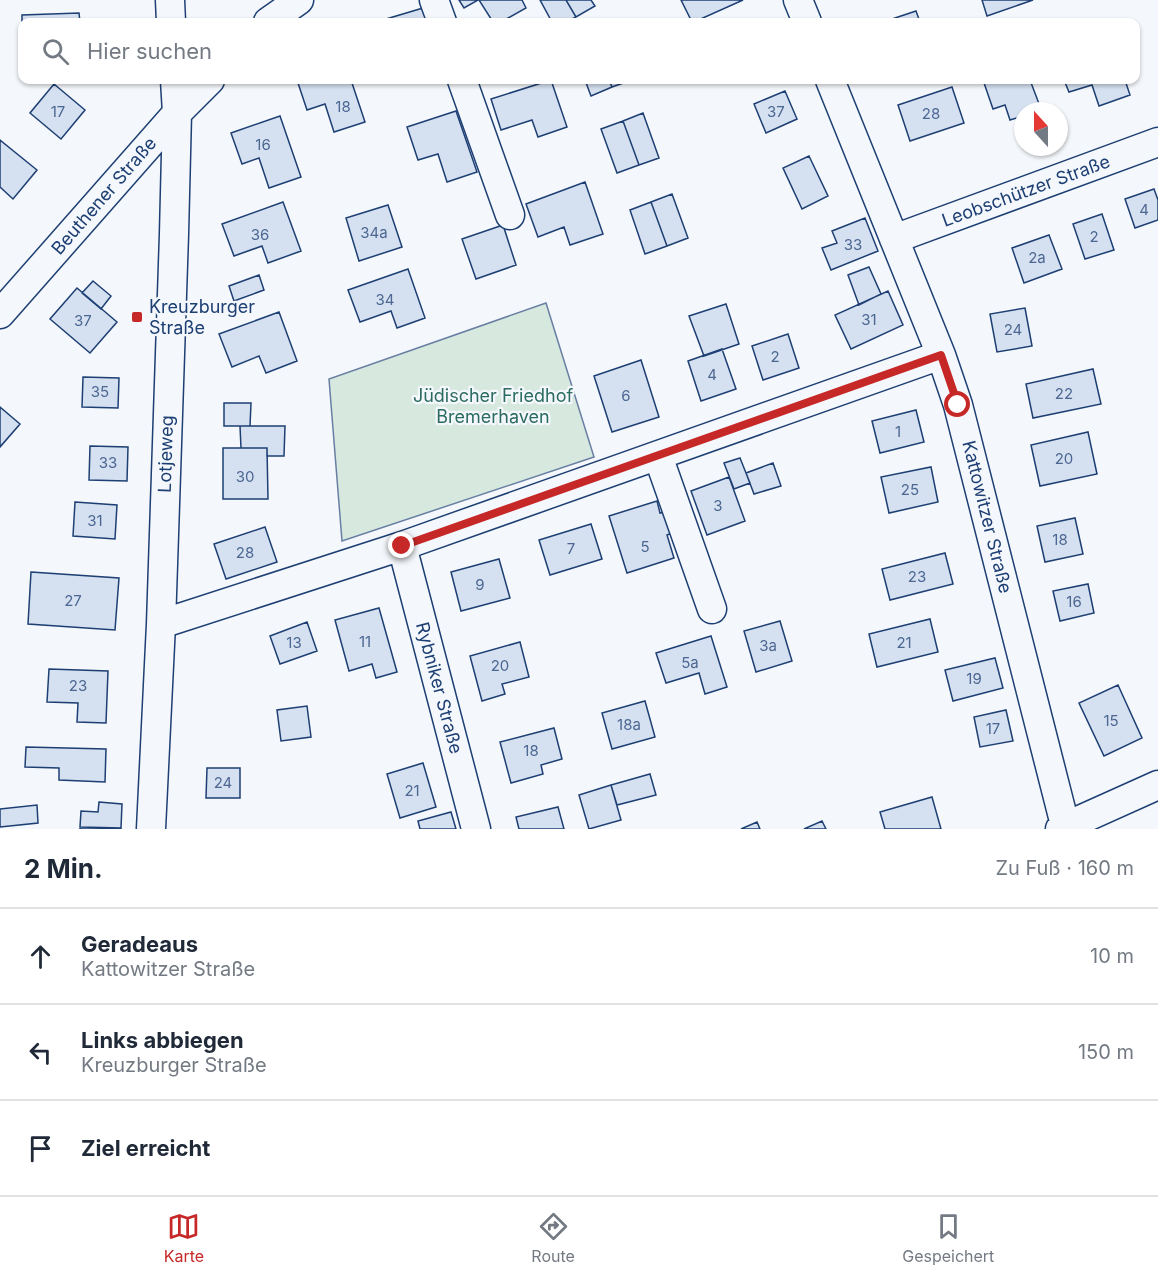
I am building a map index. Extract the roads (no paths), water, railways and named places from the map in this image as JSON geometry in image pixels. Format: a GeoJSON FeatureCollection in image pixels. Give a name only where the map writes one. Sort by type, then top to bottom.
{"type":"FeatureCollection","features":[{"type":"Feature","properties":{"kind":"street"},"geometry":{"type":"LineString","coordinates":[[170,0],[171,18]]}},
{"type":"Feature","properties":{"kind":"street"},"geometry":{"type":"LineString","coordinates":[[273,18],[299,0]]}},
{"type":"Feature","properties":{"kind":"street"},"geometry":{"type":"LineString","coordinates":[[434,0],[441,18]]}},
{"type":"Feature","properties":{"kind":"street"},"geometry":{"type":"LineString","coordinates":[[798,0],[805,18]]}},
{"type":"Feature","properties":{"kind":"street","name":"Lotjeweg"},"geometry":{"type":"LineString","coordinates":[[151,829],[161,624],[174,234],[177,113],[174,84]]}},
{"type":"Feature","properties":{"kind":"street","name":"Beuthener Straße"},"geometry":{"type":"LineString","coordinates":[[0,314],[177,113],[206,84]]}},
{"type":"Feature","properties":{"kind":"street"},"geometry":{"type":"LineString","coordinates":[[463,84],[510,215]]}},
{"type":"Feature","properties":{"kind":"street","name":"Kattowitzer Straße"},"geometry":{"type":"LineString","coordinates":[[832,84],[941,355],[958,405],[1064,828]]}},
{"type":"Feature","properties":{"kind":"street","name":"Leobschützer Straße"},"geometry":{"type":"LineString","coordinates":[[894,240],[1158,142]]}},
{"type":"Feature","properties":{"kind":"street"},"geometry":{"type":"LineString","coordinates":[[161,624],[402,546],[941,355]]}},
{"type":"Feature","properties":{"kind":"street"},"geometry":{"type":"LineString","coordinates":[[658,456],[712,609]]}},
{"type":"Feature","properties":{"kind":"street","name":"Rybniker Straße"},"geometry":{"type":"LineString","coordinates":[[402,546],[476,829]]}},
{"type":"Feature","properties":{"kind":"street"},"geometry":{"type":"LineString","coordinates":[[1064,828],[1158,785]]}},
{"type":"Feature","properties":{"kind":"place","name":"Kreuzburger Straße"},"geometry":{"type":"Point","coordinates":[137,317]}},
{"type":"Feature","properties":{"kind":"park label","name":"Jüdischer Friedhof Bremerhaven"},"geometry":{"type":"Point","coordinates":[493,406]}}]}
